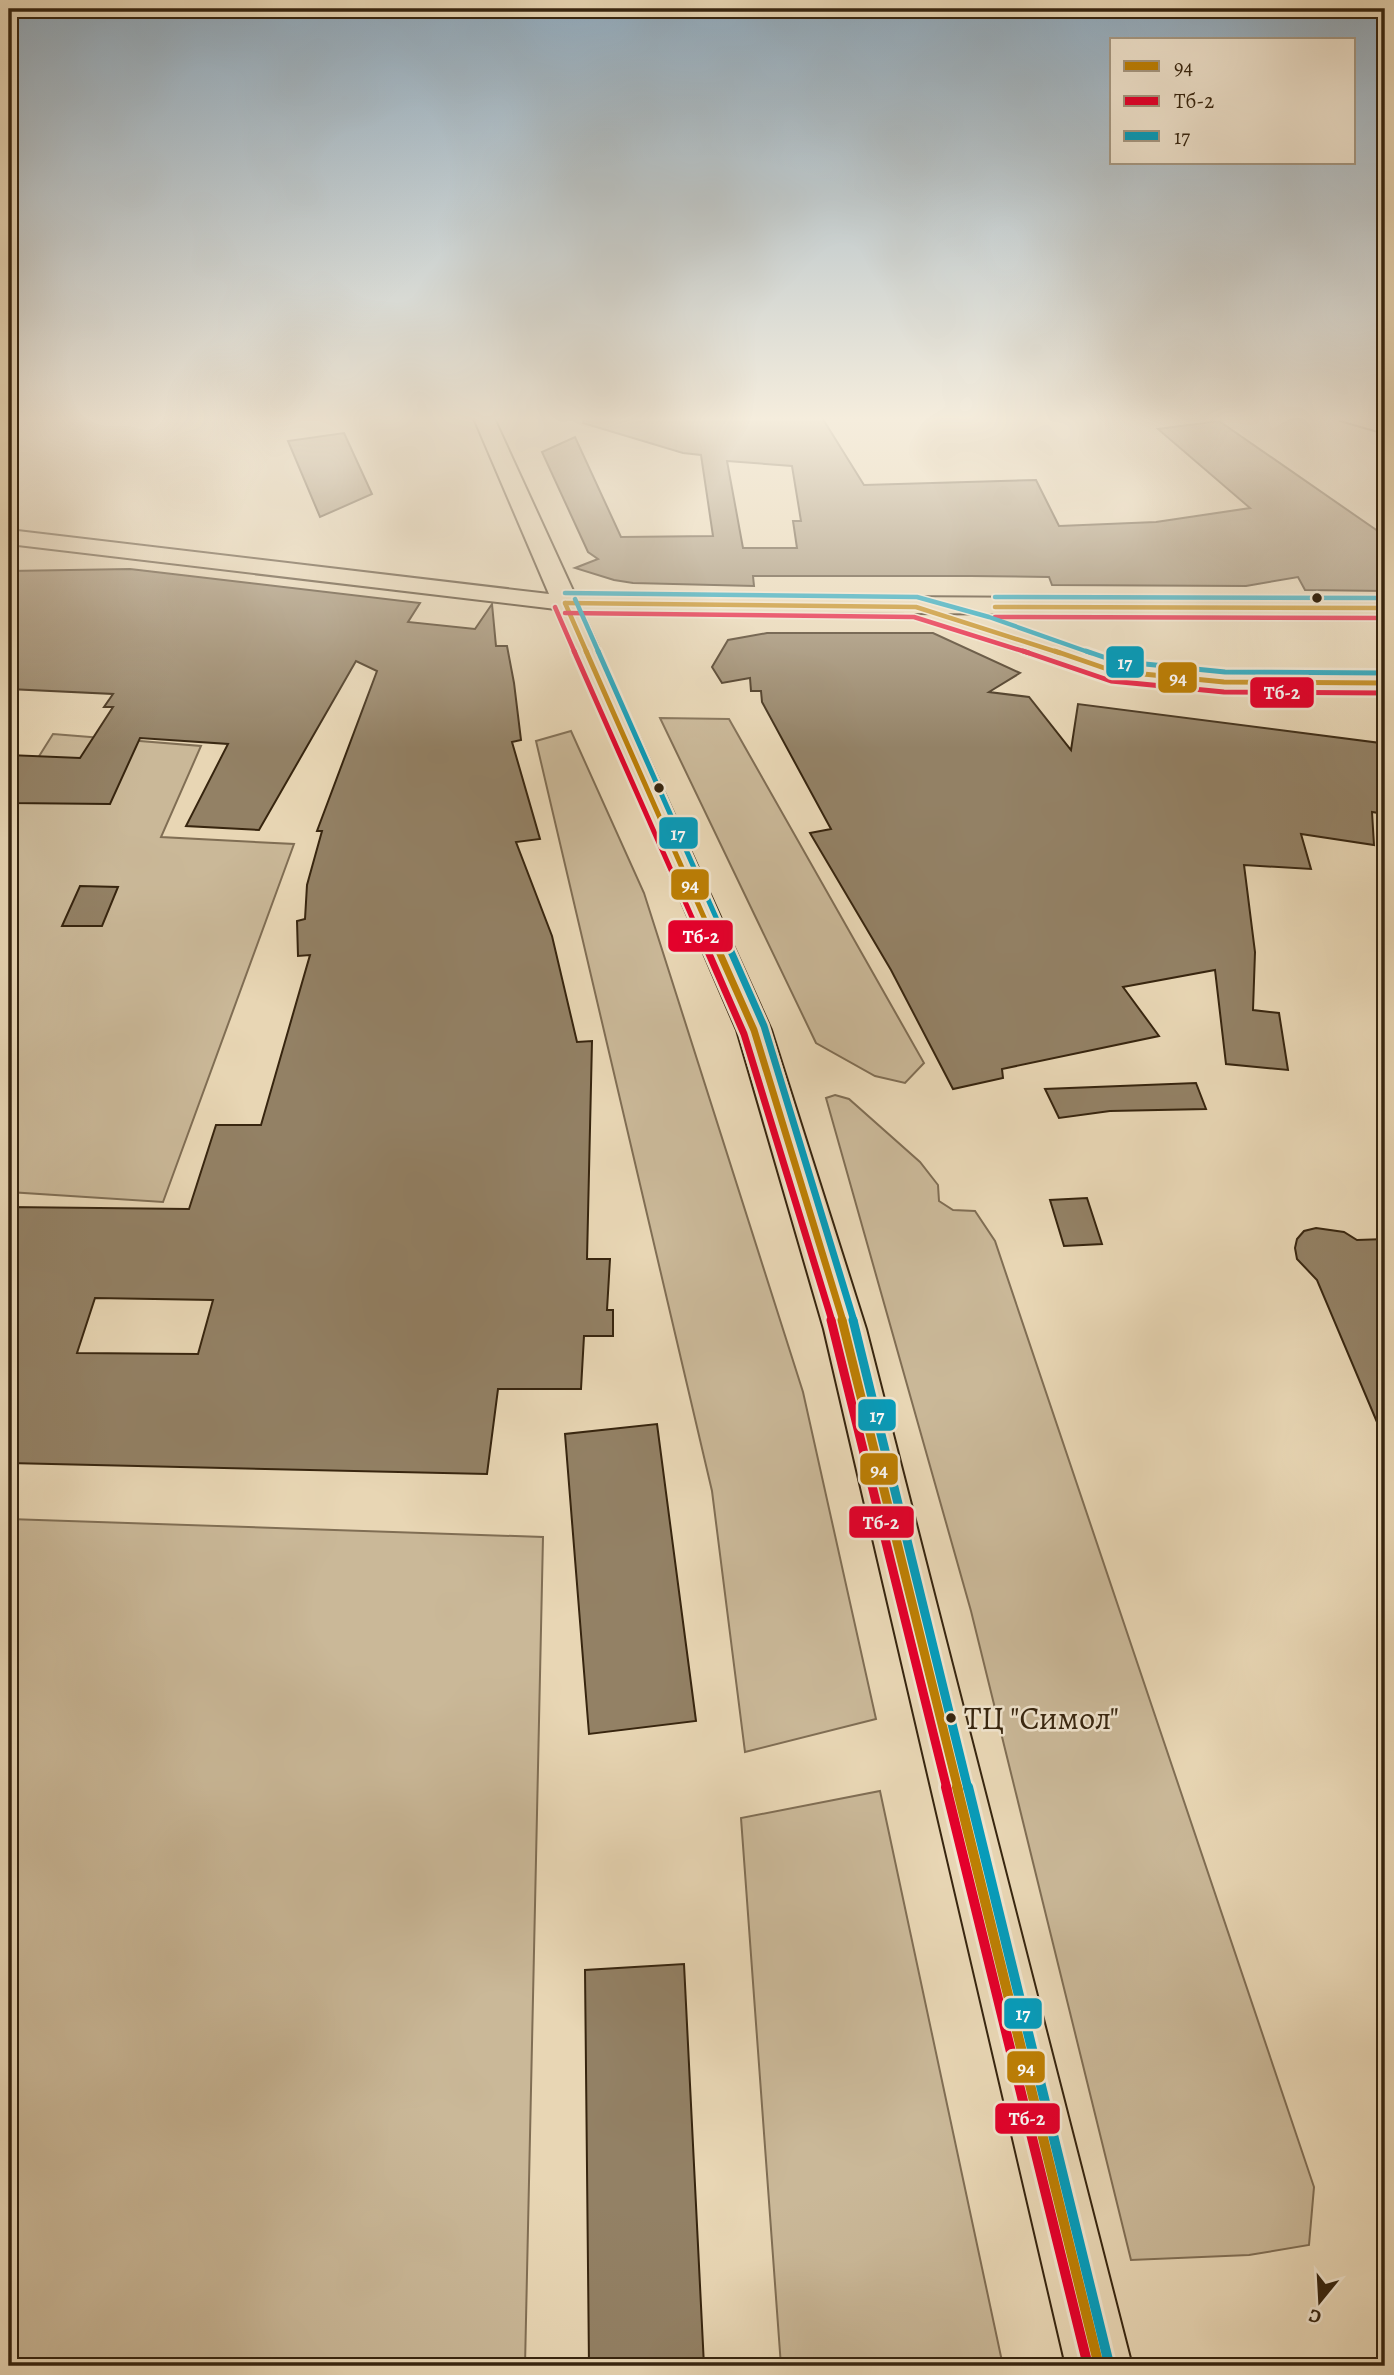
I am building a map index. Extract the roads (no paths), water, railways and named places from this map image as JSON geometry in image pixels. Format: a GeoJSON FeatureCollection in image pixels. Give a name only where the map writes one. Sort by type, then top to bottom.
{"type":"FeatureCollection","features":[{"type":"Feature","properties":{"kind":"main road"},"geometry":{"type":"LineString","coordinates":[[531,527],[754,1030],[845,1329],[1099,2366]]}},
{"type":"Feature","properties":{"kind":"main road"},"geometry":{"type":"LineString","coordinates":[[9,537],[565,603],[1385,608]]}},
{"type":"Feature","properties":{"kind":"place","name":"ТЦ \"Симол\""},"geometry":{"type":"Point","coordinates":[951,1718]}}]}
